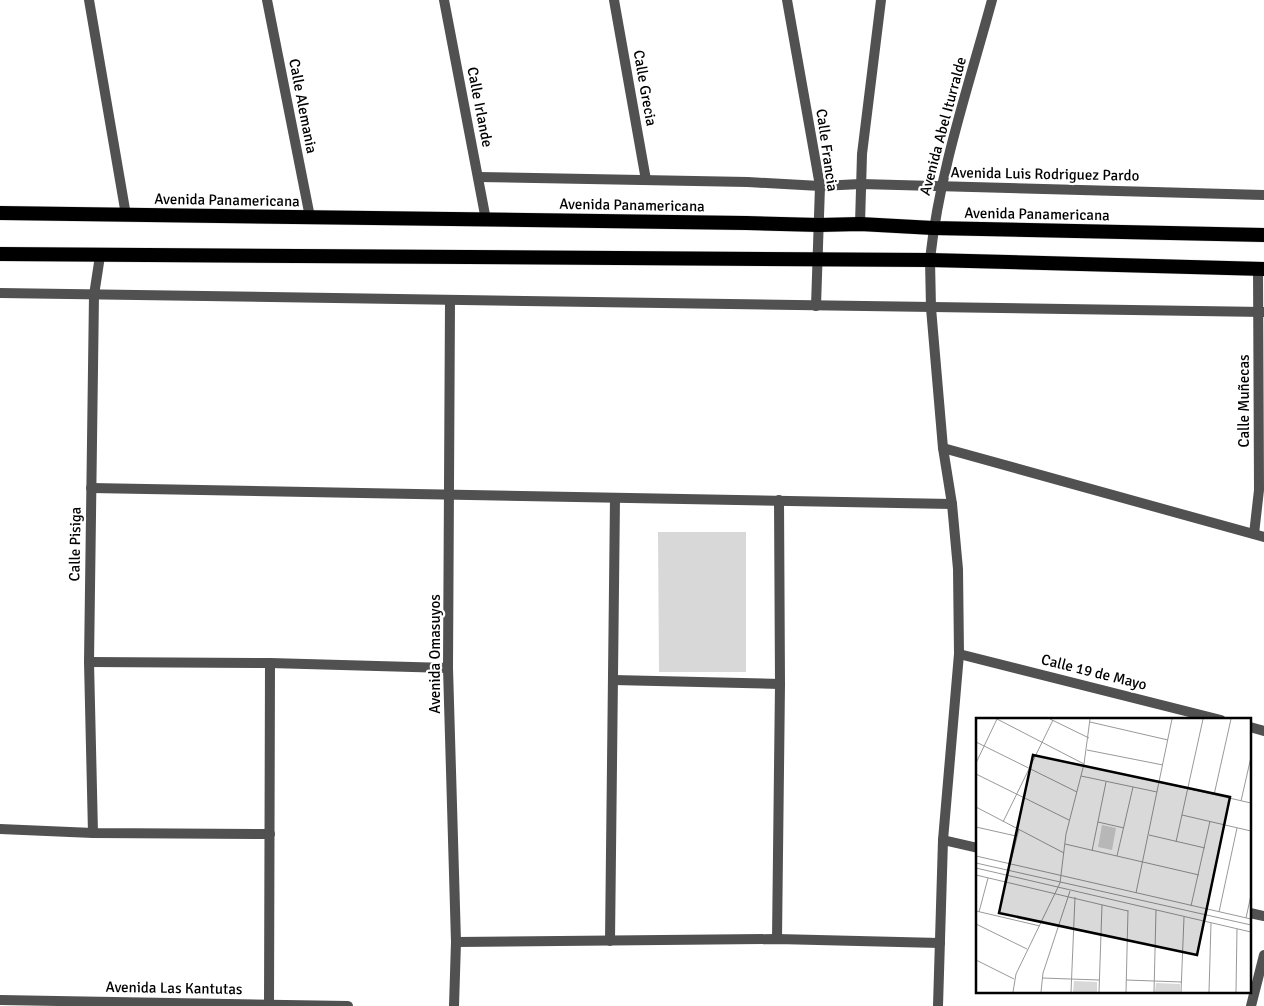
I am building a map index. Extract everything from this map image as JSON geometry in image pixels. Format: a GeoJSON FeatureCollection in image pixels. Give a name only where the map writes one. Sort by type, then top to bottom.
{"type":"FeatureCollection","features":[{"type":"Feature","properties":{"kind":"highway","name":"Avenida Panamericana"},"geometry":{"type":"LineString","coordinates":[[0,213],[746,222],[819,225],[860,224],[933,228],[1264,236]]}},
{"type":"Feature","properties":{"kind":"highway"},"geometry":{"type":"LineString","coordinates":[[0,254],[930,260],[1261,269]]}},
{"type":"Feature","properties":{"kind":"street"},"geometry":{"type":"LineString","coordinates":[[89,0],[126,215]]}},
{"type":"Feature","properties":{"kind":"street","name":"Calle Alemania"},"geometry":{"type":"LineString","coordinates":[[267,0],[310,218]]}},
{"type":"Feature","properties":{"kind":"street","name":"Calle Irlande"},"geometry":{"type":"LineString","coordinates":[[444,0],[486,220]]}},
{"type":"Feature","properties":{"kind":"street","name":"Calle Grecia"},"geometry":{"type":"LineString","coordinates":[[614,0],[646,180]]}},
{"type":"Feature","properties":{"kind":"street","name":"Calle Francia"},"geometry":{"type":"LineString","coordinates":[[788,0],[820,186],[816,306]]}},
{"type":"Feature","properties":{"kind":"street"},"geometry":{"type":"LineString","coordinates":[[860,224],[862,154],[881,0]]}},
{"type":"Feature","properties":{"kind":"street","name":"Avenida Abel Iturralde"},"geometry":{"type":"LineString","coordinates":[[938,1006],[943,840],[959,654],[958,569],[952,504],[943,448],[931,308],[930,260],[933,228],[942,186],[992,0]]}},
{"type":"Feature","properties":{"kind":"street","name":"Avenida Panamericana"},"geometry":{"type":"LineString","coordinates":[[478,177],[646,180]]}},
{"type":"Feature","properties":{"kind":"street","name":"Avenida Luis Rodriguez Pardo"},"geometry":{"type":"LineString","coordinates":[[646,180],[748,182],[820,186],[861,184],[1264,195]]}},
{"type":"Feature","properties":{"kind":"street","name":"Calle Pisiga"},"geometry":{"type":"LineString","coordinates":[[93,832],[89,662],[91,488],[94,295],[100,256]]}},
{"type":"Feature","properties":{"kind":"street","name":"Calle Muñecas"},"geometry":{"type":"LineString","coordinates":[[1259,535],[1262,490],[1261,269]]}},
{"type":"Feature","properties":{"kind":"street"},"geometry":{"type":"LineString","coordinates":[[0,293],[1261,312]]}},
{"type":"Feature","properties":{"kind":"street","name":"Avenida Omasuyos"},"geometry":{"type":"LineString","coordinates":[[450,301],[448,668],[456,942],[454,1006]]}},
{"type":"Feature","properties":{"kind":"street"},"geometry":{"type":"LineString","coordinates":[[943,448],[1259,535]]}},
{"type":"Feature","properties":{"kind":"street"},"geometry":{"type":"LineString","coordinates":[[91,488],[952,504]]}},
{"type":"Feature","properties":{"kind":"street"},"geometry":{"type":"LineString","coordinates":[[610,941],[615,498]]}},
{"type":"Feature","properties":{"kind":"street"},"geometry":{"type":"LineString","coordinates":[[777,939],[780,684],[779,500]]}},
{"type":"Feature","properties":{"kind":"street","name":"Calle 19 de Mayo"},"geometry":{"type":"LineString","coordinates":[[959,654],[1213,718]]}},
{"type":"Feature","properties":{"kind":"street"},"geometry":{"type":"LineString","coordinates":[[89,662],[448,668]]}},
{"type":"Feature","properties":{"kind":"street"},"geometry":{"type":"LineString","coordinates":[[269,1005],[270,664]]}},
{"type":"Feature","properties":{"kind":"street"},"geometry":{"type":"LineString","coordinates":[[613,680],[780,684]]}},
{"type":"Feature","properties":{"kind":"street"},"geometry":{"type":"LineString","coordinates":[[0,830],[270,834]]}},
{"type":"Feature","properties":{"kind":"street"},"geometry":{"type":"LineString","coordinates":[[943,840],[976,848]]}},
{"type":"Feature","properties":{"kind":"street"},"geometry":{"type":"LineString","coordinates":[[456,942],[777,939],[940,943]]}},
{"type":"Feature","properties":{"kind":"street"},"geometry":{"type":"LineString","coordinates":[[1251,1006],[1264,955]]}},
{"type":"Feature","properties":{"kind":"street","name":"Avenida Las Kantutas"},"geometry":{"type":"LineString","coordinates":[[0,1000],[105,1004],[348,1006]]}},
{"type":"Feature","properties":{"kind":"shaded area"},"geometry":{"type":"Polygon","coordinates":[[[658,532],[746,532],[746,672],[659,672],[658,532]]]}}]}
